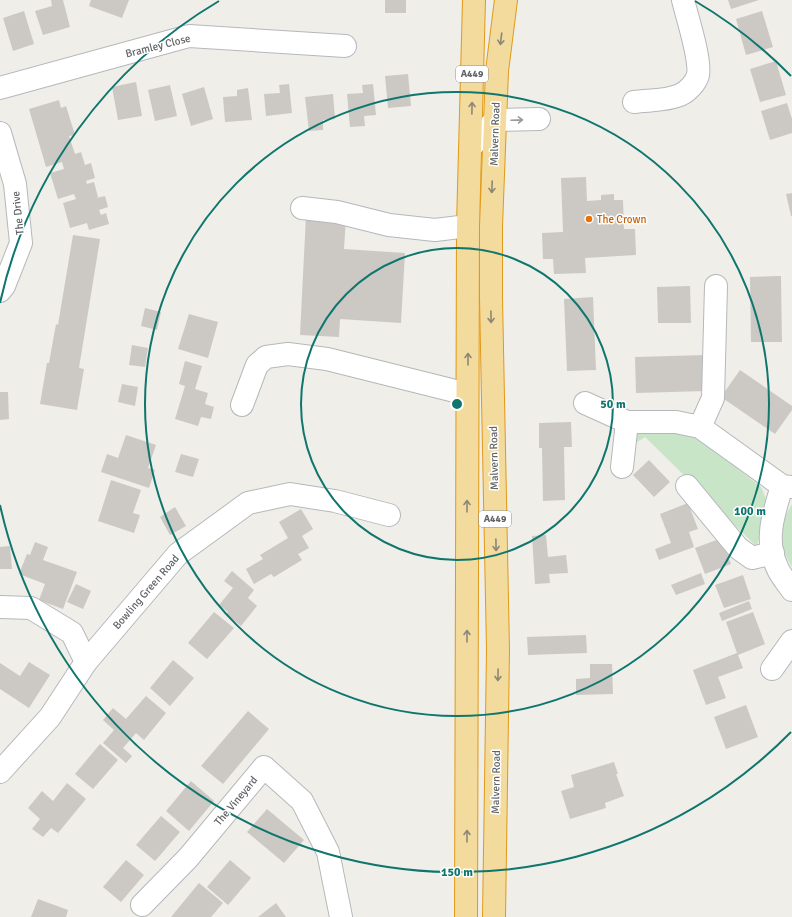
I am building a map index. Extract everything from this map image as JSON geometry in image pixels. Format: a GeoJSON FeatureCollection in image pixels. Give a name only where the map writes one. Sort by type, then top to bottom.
{"type":"FeatureCollection","features":[{"type":"Feature","properties":{"kind":"highway","name":"A449"},"geometry":{"type":"LineString","coordinates":[[466,917],[468,226],[474,0]]}},
{"type":"Feature","properties":{"kind":"highway","name":"Malvern Road"},"geometry":{"type":"LineString","coordinates":[[494,917],[498,650],[491,226],[497,71],[506,0]]}},
{"type":"Feature","properties":{"kind":"highway"},"geometry":{"type":"LineString","coordinates":[[468,226],[491,226]]}},
{"type":"Feature","properties":{"kind":"highway"},"geometry":{"type":"LineString","coordinates":[[467,606],[497,603]]}},
{"type":"Feature","properties":{"kind":"highway"},"geometry":{"type":"LineString","coordinates":[[466,863],[495,863]]}},
{"type":"Feature","properties":{"kind":"street"},"geometry":{"type":"LineString","coordinates":[[634,102],[681,95],[694,84],[698,75],[698,62],[683,0]]}},
{"type":"Feature","properties":{"kind":"street","name":"Bramley Close"},"geometry":{"type":"LineString","coordinates":[[0,88],[189,36],[345,46]]}},
{"type":"Feature","properties":{"kind":"street"},"geometry":{"type":"LineString","coordinates":[[471,147],[495,120],[539,119]]}},
{"type":"Feature","properties":{"kind":"street","name":"The Drive"},"geometry":{"type":"LineString","coordinates":[[0,133],[15,184],[21,243],[4,286],[0,291]]}},
{"type":"Feature","properties":{"kind":"street"},"geometry":{"type":"LineString","coordinates":[[302,208],[337,212],[389,225],[435,230],[468,226]]}},
{"type":"Feature","properties":{"kind":"street"},"geometry":{"type":"LineString","coordinates":[[700,427],[713,398],[716,286]]}},
{"type":"Feature","properties":{"kind":"street"},"geometry":{"type":"LineString","coordinates":[[242,405],[257,365],[266,357],[288,354],[327,359],[467,394]]}},
{"type":"Feature","properties":{"kind":"street"},"geometry":{"type":"LineString","coordinates":[[584,403],[627,422],[676,422],[700,427],[787,486],[773,516],[770,545],[777,567],[792,590]]}},
{"type":"Feature","properties":{"kind":"street"},"geometry":{"type":"LineString","coordinates":[[622,467],[627,422]]}},
{"type":"Feature","properties":{"kind":"street"},"geometry":{"type":"LineString","coordinates":[[687,486],[738,548],[752,558],[773,553]]}},
{"type":"Feature","properties":{"kind":"street","name":"Bowling Green Road"},"geometry":{"type":"LineString","coordinates":[[0,772],[50,718],[86,662],[178,554],[248,503],[290,494],[335,501],[389,515]]}},
{"type":"Feature","properties":{"kind":"street"},"geometry":{"type":"LineString","coordinates":[[0,607],[31,608],[72,633],[86,662]]}},
{"type":"Feature","properties":{"kind":"street"},"geometry":{"type":"LineString","coordinates":[[772,669],[792,641]]}},
{"type":"Feature","properties":{"kind":"street","name":"The Vineyard"},"geometry":{"type":"LineString","coordinates":[[142,904],[188,858],[264,767],[302,802],[328,852],[341,917]]}},
{"type":"Feature","properties":{"kind":"green space"},"geometry":{"type":"Polygon","coordinates":[[[665,431],[696,436],[761,487],[767,501],[757,547],[645,437],[634,444],[638,432],[665,431]]]}},
{"type":"Feature","properties":{"kind":"green space"},"geometry":{"type":"Polygon","coordinates":[[[792,504],[792,567],[782,549],[783,520],[792,504]]]}},
{"type":"Feature","properties":{"kind":"building"},"geometry":{"type":"Polygon","coordinates":[[[51,0],[63,0],[70,27],[43,35],[35,11],[52,6],[51,0]]]}},
{"type":"Feature","properties":{"kind":"building"},"geometry":{"type":"Polygon","coordinates":[[[91,0],[129,0],[122,18],[89,6],[91,0]]]}},
{"type":"Feature","properties":{"kind":"building"},"geometry":{"type":"Polygon","coordinates":[[[385,0],[406,0],[406,13],[385,13],[385,0]]]}},
{"type":"Feature","properties":{"kind":"building"},"geometry":{"type":"Polygon","coordinates":[[[728,0],[759,0],[731,9],[728,0]]]}},
{"type":"Feature","properties":{"kind":"building"},"geometry":{"type":"Polygon","coordinates":[[[24,11],[34,44],[13,51],[3,18],[24,11]]]}},
{"type":"Feature","properties":{"kind":"building"},"geometry":{"type":"Polygon","coordinates":[[[762,11],[773,47],[746,55],[736,19],[762,11]]]}},
{"type":"Feature","properties":{"kind":"building"},"geometry":{"type":"Polygon","coordinates":[[[776,61],[786,95],[760,102],[750,69],[776,61]]]}},
{"type":"Feature","properties":{"kind":"building"},"geometry":{"type":"Polygon","coordinates":[[[408,74],[411,106],[388,108],[385,76],[408,74]]]}},
{"type":"Feature","properties":{"kind":"building"},"geometry":{"type":"Polygon","coordinates":[[[136,82],[142,116],[118,120],[112,87],[136,82]]]}},
{"type":"Feature","properties":{"kind":"building"},"geometry":{"type":"Polygon","coordinates":[[[289,84],[292,113],[266,116],[264,94],[280,93],[279,85],[289,84]]]}},
{"type":"Feature","properties":{"kind":"building"},"geometry":{"type":"Polygon","coordinates":[[[373,84],[376,115],[364,116],[365,126],[350,127],[347,94],[363,93],[362,85],[373,84]]]}},
{"type":"Feature","properties":{"kind":"building"},"geometry":{"type":"Polygon","coordinates":[[[170,85],[177,116],[155,121],[148,90],[170,85]]]}},
{"type":"Feature","properties":{"kind":"building"},"geometry":{"type":"Polygon","coordinates":[[[204,87],[213,119],[191,126],[182,94],[204,87]]]}},
{"type":"Feature","properties":{"kind":"building"},"geometry":{"type":"Polygon","coordinates":[[[248,88],[252,120],[225,122],[223,97],[237,96],[237,90],[248,88]]]}},
{"type":"Feature","properties":{"kind":"building"},"geometry":{"type":"Polygon","coordinates":[[[333,94],[335,119],[323,120],[323,130],[309,131],[305,97],[333,94]]]}},
{"type":"Feature","properties":{"kind":"building"},"geometry":{"type":"Polygon","coordinates":[[[59,100],[61,108],[66,106],[75,135],[69,136],[75,154],[81,152],[85,165],[91,163],[95,178],[86,181],[87,184],[94,182],[98,197],[96,198],[105,196],[108,207],[99,210],[101,215],[106,213],[109,224],[89,230],[87,223],[70,228],[63,203],[76,199],[74,194],[58,199],[50,173],[64,169],[62,162],[46,167],[29,109],[59,100]]]}},
{"type":"Feature","properties":{"kind":"building"},"geometry":{"type":"Polygon","coordinates":[[[787,103],[792,119],[792,133],[770,140],[761,111],[787,103]]]}},
{"type":"Feature","properties":{"kind":"building"},"geometry":{"type":"Polygon","coordinates":[[[586,177],[587,201],[601,200],[601,195],[614,194],[614,200],[623,200],[624,229],[635,229],[636,255],[585,258],[586,273],[554,274],[553,259],[543,259],[542,233],[563,232],[561,178],[586,177]]]}},
{"type":"Feature","properties":{"kind":"building"},"geometry":{"type":"Polygon","coordinates":[[[792,193],[792,216],[791,216],[786,194],[792,193]]]}},
{"type":"Feature","properties":{"kind":"building"},"geometry":{"type":"Polygon","coordinates":[[[306,216],[346,218],[344,249],[405,253],[401,323],[340,319],[339,337],[300,335],[306,216]]]}},
{"type":"Feature","properties":{"kind":"building"},"geometry":{"type":"Polygon","coordinates":[[[73,235],[100,239],[79,368],[84,369],[77,410],[40,404],[47,363],[49,363],[56,324],[58,325],[73,235]]]}},
{"type":"Feature","properties":{"kind":"building"},"geometry":{"type":"Polygon","coordinates":[[[781,276],[782,342],[751,342],[750,277],[781,276]]]}},
{"type":"Feature","properties":{"kind":"building"},"geometry":{"type":"Polygon","coordinates":[[[690,286],[691,323],[658,323],[657,287],[690,286]]]}},
{"type":"Feature","properties":{"kind":"building"},"geometry":{"type":"Polygon","coordinates":[[[593,297],[596,370],[567,371],[564,299],[593,297]]]}},
{"type":"Feature","properties":{"kind":"building"},"geometry":{"type":"Polygon","coordinates":[[[145,308],[161,312],[157,330],[141,326],[145,308]]]}},
{"type":"Feature","properties":{"kind":"building"},"geometry":{"type":"Polygon","coordinates":[[[189,314],[218,322],[208,358],[178,349],[189,314]]]}},
{"type":"Feature","properties":{"kind":"building"},"geometry":{"type":"Polygon","coordinates":[[[132,345],[148,348],[145,367],[129,365],[132,345]]]}},
{"type":"Feature","properties":{"kind":"building"},"geometry":{"type":"Polygon","coordinates":[[[705,355],[706,391],[636,393],[635,357],[705,355]]]}},
{"type":"Feature","properties":{"kind":"building"},"geometry":{"type":"Polygon","coordinates":[[[185,361],[202,366],[195,389],[208,393],[205,404],[214,407],[211,419],[201,417],[198,426],[175,419],[185,386],[179,384],[185,361]]]}},
{"type":"Feature","properties":{"kind":"building"},"geometry":{"type":"Polygon","coordinates":[[[740,370],[792,406],[792,410],[775,434],[721,397],[740,370]]]}},
{"type":"Feature","properties":{"kind":"building"},"geometry":{"type":"Polygon","coordinates":[[[122,384],[138,387],[135,406],[118,402],[122,384]]]}},
{"type":"Feature","properties":{"kind":"building"},"geometry":{"type":"Polygon","coordinates":[[[0,392],[8,392],[9,419],[0,420],[0,392]]]}},
{"type":"Feature","properties":{"kind":"building"},"geometry":{"type":"Polygon","coordinates":[[[571,422],[572,447],[564,447],[565,500],[543,501],[542,448],[539,448],[539,423],[571,422]]]}},
{"type":"Feature","properties":{"kind":"building"},"geometry":{"type":"Polygon","coordinates":[[[126,435],[156,445],[148,468],[155,470],[149,488],[101,472],[107,454],[118,458],[126,435]]]}},
{"type":"Feature","properties":{"kind":"building"},"geometry":{"type":"Polygon","coordinates":[[[181,454],[199,459],[193,477],[175,472],[181,454]]]}},
{"type":"Feature","properties":{"kind":"building"},"geometry":{"type":"Polygon","coordinates":[[[649,460],[670,482],[654,497],[633,475],[649,460]]]}},
{"type":"Feature","properties":{"kind":"building"},"geometry":{"type":"Polygon","coordinates":[[[111,480],[141,490],[133,513],[140,515],[134,533],[98,521],[111,480]]]}},
{"type":"Feature","properties":{"kind":"building"},"geometry":{"type":"Polygon","coordinates":[[[688,503],[698,529],[689,532],[694,547],[659,560],[655,549],[671,543],[660,514],[688,503]]]}},
{"type":"Feature","properties":{"kind":"building"},"geometry":{"type":"Polygon","coordinates":[[[175,507],[186,526],[170,535],[160,517],[175,507]]]}},
{"type":"Feature","properties":{"kind":"building"},"geometry":{"type":"Polygon","coordinates":[[[301,509],[313,529],[302,536],[309,548],[298,554],[302,560],[274,577],[271,574],[254,584],[246,569],[263,559],[260,555],[288,538],[279,522],[301,509]]]}},
{"type":"Feature","properties":{"kind":"building"},"geometry":{"type":"Polygon","coordinates":[[[546,535],[548,557],[566,555],[568,573],[549,574],[550,583],[535,584],[532,536],[546,535]]]}},
{"type":"Feature","properties":{"kind":"building"},"geometry":{"type":"Polygon","coordinates":[[[722,538],[731,564],[705,574],[695,548],[722,538]]]}},
{"type":"Feature","properties":{"kind":"building"},"geometry":{"type":"Polygon","coordinates":[[[35,542],[48,547],[43,560],[77,572],[63,609],[39,600],[45,584],[19,574],[27,554],[30,555],[35,542]]]}},
{"type":"Feature","properties":{"kind":"building"},"geometry":{"type":"Polygon","coordinates":[[[10,546],[12,569],[0,569],[0,547],[10,546]]]}},
{"type":"Feature","properties":{"kind":"building"},"geometry":{"type":"Polygon","coordinates":[[[232,571],[254,590],[248,598],[257,606],[241,626],[226,614],[228,612],[219,605],[233,588],[224,581],[232,571]]]}},
{"type":"Feature","properties":{"kind":"building"},"geometry":{"type":"Polygon","coordinates":[[[701,573],[705,584],[676,595],[671,585],[701,573]]]}},
{"type":"Feature","properties":{"kind":"building"},"geometry":{"type":"Polygon","coordinates":[[[743,575],[751,599],[724,608],[715,585],[743,575]]]}},
{"type":"Feature","properties":{"kind":"building"},"geometry":{"type":"Polygon","coordinates":[[[76,584],[91,591],[83,609],[67,602],[76,584]]]}},
{"type":"Feature","properties":{"kind":"building"},"geometry":{"type":"Polygon","coordinates":[[[749,601],[752,609],[722,621],[719,613],[749,601]]]}},
{"type":"Feature","properties":{"kind":"building"},"geometry":{"type":"Polygon","coordinates":[[[214,612],[234,628],[207,659],[188,643],[214,612]]]}},
{"type":"Feature","properties":{"kind":"building"},"geometry":{"type":"Polygon","coordinates":[[[753,612],[765,644],[738,655],[743,668],[718,677],[726,698],[706,705],[693,670],[737,653],[726,622],[753,612]]]}},
{"type":"Feature","properties":{"kind":"building"},"geometry":{"type":"Polygon","coordinates":[[[586,635],[587,653],[528,655],[527,637],[586,635]]]}},
{"type":"Feature","properties":{"kind":"building"},"geometry":{"type":"Polygon","coordinates":[[[173,660],[194,678],[170,706],[150,688],[173,660]]]}},
{"type":"Feature","properties":{"kind":"building"},"geometry":{"type":"Polygon","coordinates":[[[29,662],[50,675],[29,708],[0,689],[0,663],[20,676],[29,662]]]}},
{"type":"Feature","properties":{"kind":"building"},"geometry":{"type":"Polygon","coordinates":[[[590,664],[612,664],[613,694],[576,695],[576,679],[590,678],[590,664]]]}},
{"type":"Feature","properties":{"kind":"building"},"geometry":{"type":"Polygon","coordinates":[[[146,696],[166,713],[144,740],[136,733],[123,748],[132,756],[126,763],[103,743],[114,730],[103,720],[113,708],[126,719],[146,696]]]}},
{"type":"Feature","properties":{"kind":"building"},"geometry":{"type":"Polygon","coordinates":[[[746,705],[758,737],[726,749],[714,717],[746,705]]]}},
{"type":"Feature","properties":{"kind":"building"},"geometry":{"type":"Polygon","coordinates":[[[248,711],[269,729],[223,784],[201,766],[248,711]]]}},
{"type":"Feature","properties":{"kind":"building"},"geometry":{"type":"Polygon","coordinates":[[[100,744],[118,760],[93,789],[75,774],[100,744]]]}},
{"type":"Feature","properties":{"kind":"building"},"geometry":{"type":"Polygon","coordinates":[[[614,762],[618,774],[616,774],[624,796],[605,803],[606,808],[570,819],[561,791],[574,787],[571,775],[614,762]]]}},
{"type":"Feature","properties":{"kind":"building"},"geometry":{"type":"Polygon","coordinates":[[[191,781],[214,801],[189,831],[166,811],[191,781]]]}},
{"type":"Feature","properties":{"kind":"building"},"geometry":{"type":"Polygon","coordinates":[[[67,783],[86,799],[58,833],[51,828],[43,837],[32,829],[40,819],[28,808],[42,791],[53,801],[67,783]]]}},
{"type":"Feature","properties":{"kind":"building"},"geometry":{"type":"Polygon","coordinates":[[[267,809],[304,840],[284,863],[247,832],[267,809]]]}},
{"type":"Feature","properties":{"kind":"building"},"geometry":{"type":"Polygon","coordinates":[[[161,816],[180,832],[155,861],[136,845],[161,816]]]}},
{"type":"Feature","properties":{"kind":"building"},"geometry":{"type":"Polygon","coordinates":[[[126,860],[144,875],[121,902],[103,887],[126,860]]]}},
{"type":"Feature","properties":{"kind":"building"},"geometry":{"type":"Polygon","coordinates":[[[230,860],[251,878],[228,905],[207,887],[230,860]]]}},
{"type":"Feature","properties":{"kind":"building"},"geometry":{"type":"Polygon","coordinates":[[[199,883],[223,903],[211,917],[171,917],[199,883]]]}},
{"type":"Feature","properties":{"kind":"building"},"geometry":{"type":"Polygon","coordinates":[[[38,899],[68,910],[66,917],[31,917],[38,899]]]}},
{"type":"Feature","properties":{"kind":"building"},"geometry":{"type":"Polygon","coordinates":[[[276,903],[286,917],[258,917],[276,903]]]}},
{"type":"Feature","properties":{"kind":"place","name":"The Crown"},"geometry":{"type":"Point","coordinates":[589,219]}}]}
